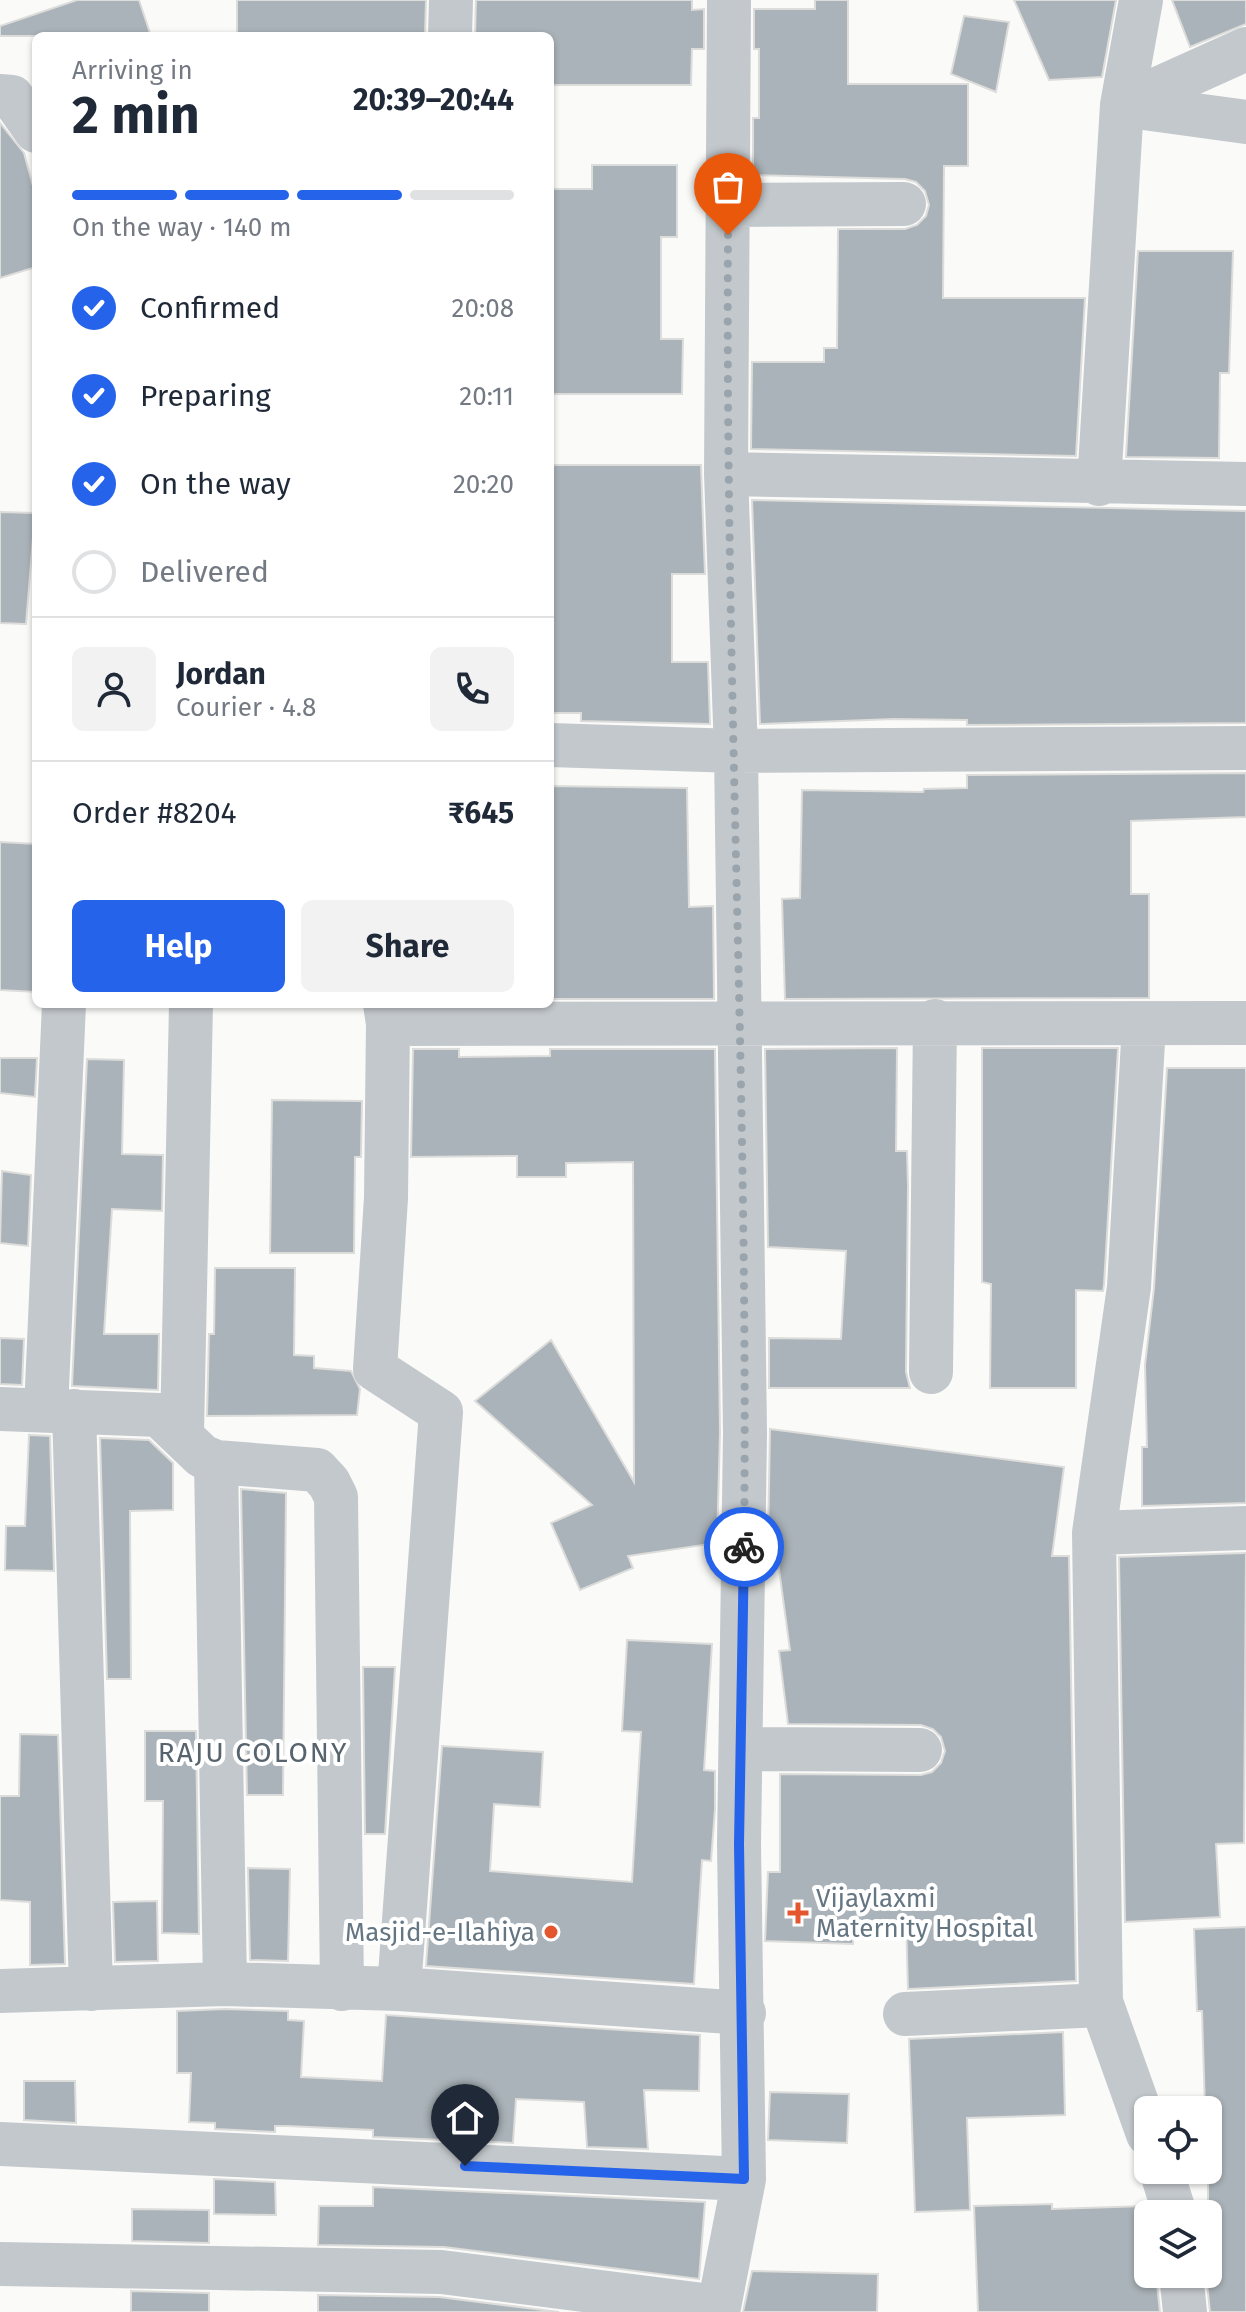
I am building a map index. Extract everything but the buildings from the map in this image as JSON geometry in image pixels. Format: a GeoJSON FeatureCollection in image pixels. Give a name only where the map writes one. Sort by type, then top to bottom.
{"type":"FeatureCollection","features":[{"type":"Feature","properties":{"kind":"street"},"geometry":{"type":"LineString","coordinates":[[450,32],[451,0]]}},
{"type":"Feature","properties":{"kind":"street"},"geometry":{"type":"LineString","coordinates":[[0,2264],[441,2272],[719,2310],[744,2179],[741,1749],[745,1433],[737,1021],[736,751],[726,474],[729,0]]}},
{"type":"Feature","properties":{"kind":"street"},"geometry":{"type":"LineString","coordinates":[[1099,484],[1122,105],[1141,0]]}},
{"type":"Feature","properties":{"kind":"street"},"geometry":{"type":"LineString","coordinates":[[1122,105],[1246,49]]}},
{"type":"Feature","properties":{"kind":"street"},"geometry":{"type":"LineString","coordinates":[[0,96],[12,97],[32,124]]}},
{"type":"Feature","properties":{"kind":"street"},"geometry":{"type":"LineString","coordinates":[[1122,105],[1246,122]]}},
{"type":"Feature","properties":{"kind":"street"},"geometry":{"type":"LineString","coordinates":[[728,205],[904,204]]}},
{"type":"Feature","properties":{"kind":"street"},"geometry":{"type":"LineString","coordinates":[[726,474],[1099,484],[1246,484]]}},
{"type":"Feature","properties":{"kind":"street"},"geometry":{"type":"LineString","coordinates":[[554,745],[736,751],[1246,748]]}},
{"type":"Feature","properties":{"kind":"street"},"geometry":{"type":"LineString","coordinates":[[64,1008],[60,1410],[91,1989]]}},
{"type":"Feature","properties":{"kind":"street"},"geometry":{"type":"LineString","coordinates":[[182,1433],[191,1008]]}},
{"type":"Feature","properties":{"kind":"street"},"geometry":{"type":"LineString","coordinates":[[399,1989],[441,1412],[375,1369],[386,1198],[386,1014],[737,1021],[1246,1023]]}},
{"type":"Feature","properties":{"kind":"street"},"geometry":{"type":"LineString","coordinates":[[931,1372],[935,1021]]}},
{"type":"Feature","properties":{"kind":"street"},"geometry":{"type":"LineString","coordinates":[[1134,2096],[1102,2005],[1094,1533],[1129,1287],[1144,1024]]}},
{"type":"Feature","properties":{"kind":"street"},"geometry":{"type":"LineString","coordinates":[[0,1409],[159,1415],[182,1433],[202,1456],[216,1462],[317,1470],[329,1483],[336,1497],[342,1989]]}},
{"type":"Feature","properties":{"kind":"street"},"geometry":{"type":"LineString","coordinates":[[216,1462],[225,1984]]}},
{"type":"Feature","properties":{"kind":"street"},"geometry":{"type":"LineString","coordinates":[[1094,1533],[1246,1528]]}},
{"type":"Feature","properties":{"kind":"street"},"geometry":{"type":"LineString","coordinates":[[741,1749],[920,1750]]}},
{"type":"Feature","properties":{"kind":"street"},"geometry":{"type":"LineString","coordinates":[[0,1991],[225,1984],[399,1989],[744,2013]]}},
{"type":"Feature","properties":{"kind":"street"},"geometry":{"type":"LineString","coordinates":[[905,2014],[1102,2005]]}},
{"type":"Feature","properties":{"kind":"street"},"geometry":{"type":"LineString","coordinates":[[0,2144],[744,2179]]}},
{"type":"Feature","properties":{"kind":"street"},"geometry":{"type":"LineString","coordinates":[[1182,2288],[1185,2312]]}},
{"type":"Feature","properties":{"kind":"way so far"},"geometry":{"type":"LineString","coordinates":[[728,235],[726,474],[736,751],[744,1547]]}},
{"type":"Feature","properties":{"kind":"place","name":"Vijaylaxmi Maternity Hospital"},"geometry":{"type":"Point","coordinates":[798,1913]}},
{"type":"Feature","properties":{"kind":"place","name":"Masjid-e-Ilahiya"},"geometry":{"type":"Point","coordinates":[551,1932]}},
{"type":"Feature","properties":{"kind":"district","name":"RAJU COLONY"},"geometry":{"type":"Point","coordinates":[253,1752]}},
{"type":"Feature","properties":{"kind":"route"},"geometry":{"type":"LineString","coordinates":[[465,2166],[744,2179],[744,2013],[739,1844],[744,1547]]}}]}
